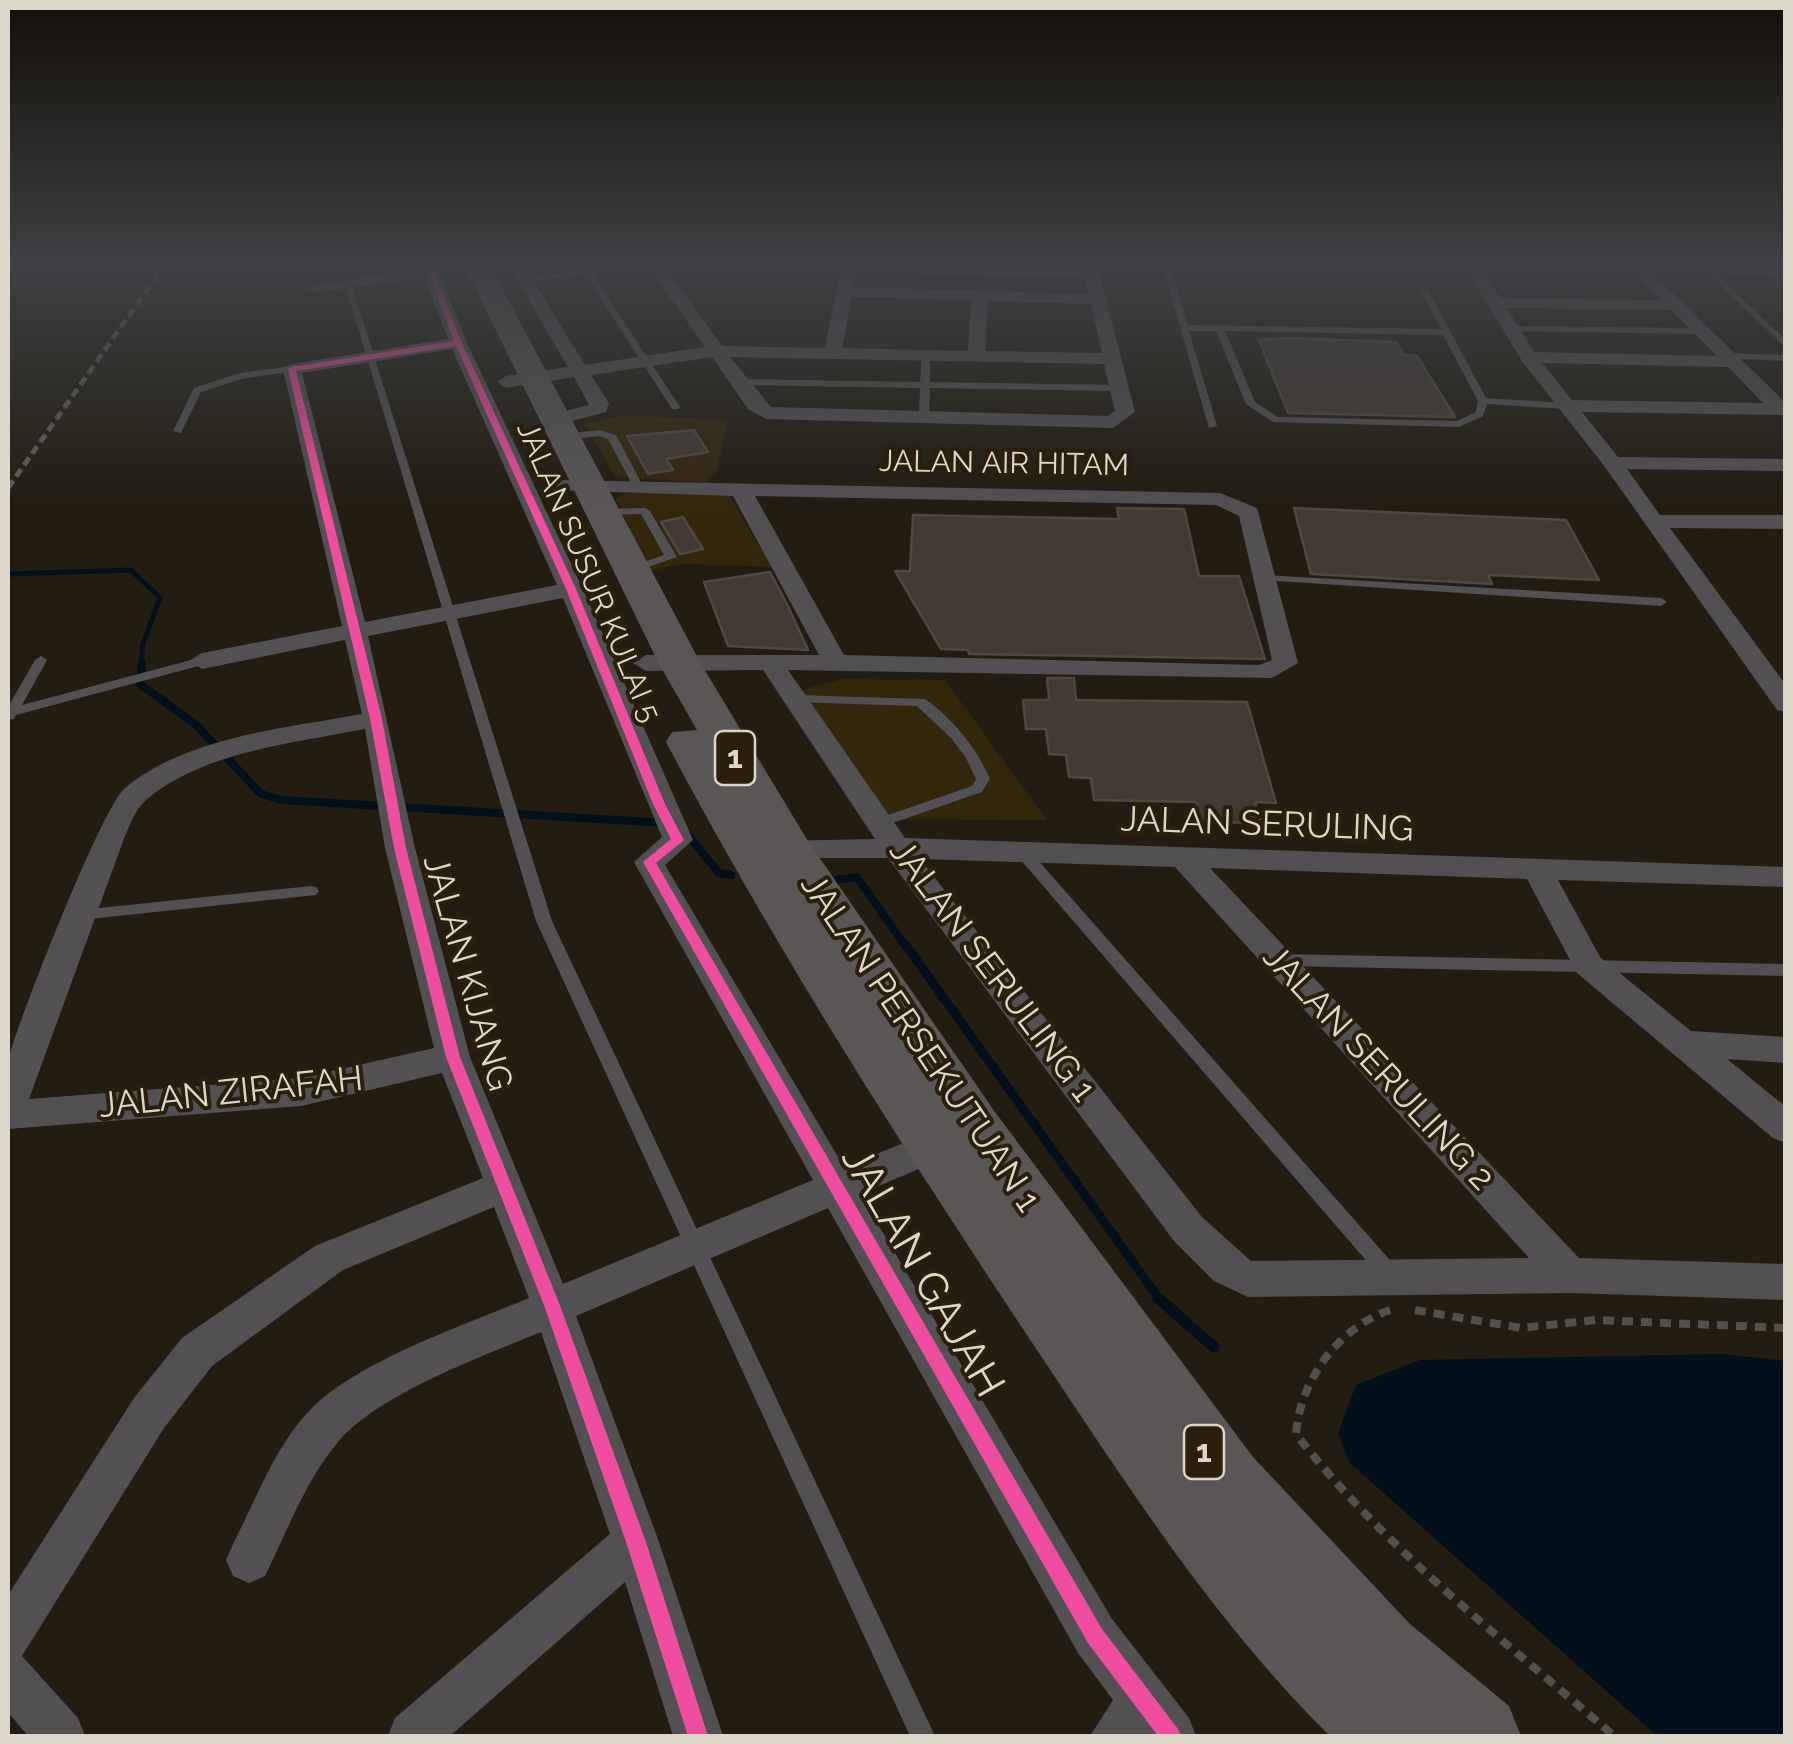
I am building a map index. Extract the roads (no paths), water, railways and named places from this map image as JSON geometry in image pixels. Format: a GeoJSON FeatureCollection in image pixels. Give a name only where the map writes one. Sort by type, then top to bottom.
{"type":"FeatureCollection","features":[{"type":"Feature","properties":{"kind":"highway","name":"JALAN PERSEKUTUAN 1"},"geometry":{"type":"LineString","coordinates":[[495,348],[558,429],[582,495],[631,570],[663,664]]}},
{"type":"Feature","properties":{"kind":"highway","name":"JALAN PERSEKUTUAN 1"},"geometry":{"type":"LineString","coordinates":[[507,348],[519,381],[582,495],[663,664],[769,851],[1194,1516],[1274,1614],[1389,1736]]}},
{"type":"Feature","properties":{"kind":"highway","name":"JALAN PERSEKUTUAN 1"},"geometry":{"type":"LineString","coordinates":[[954,1137],[1226,1483],[1382,1652],[1479,1736]]}},
{"type":"Feature","properties":{"kind":"street"},"geometry":{"type":"LineString","coordinates":[[292,369],[424,348]]}},
{"type":"Feature","properties":{"kind":"street","name":"JALAN SUSUR KULAI 5"},"geometry":{"type":"LineString","coordinates":[[460,348],[571,588],[658,804],[678,840]]}},
{"type":"Feature","properties":{"kind":"street"},"geometry":{"type":"LineString","coordinates":[[558,429],[599,408],[563,348]]}},
{"type":"Feature","properties":{"kind":"street"},"geometry":{"type":"LineString","coordinates":[[715,348],[766,413],[1121,420],[1125,412],[1109,348]]}},
{"type":"Feature","properties":{"kind":"street"},"geometry":{"type":"LineString","coordinates":[[977,348],[977,355]]}},
{"type":"Feature","properties":{"kind":"street"},"geometry":{"type":"LineString","coordinates":[[1522,348],[1612,463],[1786,704]]}},
{"type":"Feature","properties":{"kind":"street"},"geometry":{"type":"LineString","coordinates":[[1719,348],[1782,409]]}},
{"type":"Feature","properties":{"kind":"street"},"geometry":{"type":"LineString","coordinates":[[519,381],[717,351],[1111,359]]}},
{"type":"Feature","properties":{"kind":"street"},"geometry":{"type":"LineString","coordinates":[[1528,357],[1730,359]]}},
{"type":"Feature","properties":{"kind":"street","name":"JALAN KIJANG"},"geometry":{"type":"LineString","coordinates":[[292,369],[356,630],[400,848],[453,1057],[552,1308],[636,1542],[698,1736]]}},
{"type":"Feature","properties":{"kind":"street"},"geometry":{"type":"LineString","coordinates":[[1566,406],[1782,409]]}},
{"type":"Feature","properties":{"kind":"street"},"geometry":{"type":"LineString","coordinates":[[1612,463],[1786,465]]}},
{"type":"Feature","properties":{"kind":"street","name":"JALAN AIR HITAM"},"geometry":{"type":"LineString","coordinates":[[582,495],[639,488],[1220,499],[1249,513],[1285,663],[1278,670],[1247,673],[836,662]]}},
{"type":"Feature","properties":{"kind":"street"},"geometry":{"type":"LineString","coordinates":[[663,664],[836,662],[740,489]]}},
{"type":"Feature","properties":{"kind":"street"},"geometry":{"type":"LineString","coordinates":[[1653,521],[1774,522],[1786,548]]}},
{"type":"Feature","properties":{"kind":"street"},"geometry":{"type":"LineString","coordinates":[[202,661],[571,588]]}},
{"type":"Feature","properties":{"kind":"street","name":"JALAN SERULING 1"},"geometry":{"type":"LineString","coordinates":[[770,662],[888,836],[1188,1228],[1228,1269],[1248,1279],[1392,1277]]}},
{"type":"Feature","properties":{"kind":"street"},"geometry":{"type":"LineString","coordinates":[[8,1106],[80,915],[122,812],[132,797],[167,778],[252,744],[376,719]]}},
{"type":"Feature","properties":{"kind":"street","name":"JALAN SERULING"},"geometry":{"type":"LineString","coordinates":[[769,851],[888,836],[1024,854],[1786,877]]}},
{"type":"Feature","properties":{"kind":"street","name":"JALAN GAJAH"},"geometry":{"type":"LineString","coordinates":[[678,840],[649,862],[1143,1725]]}},
{"type":"Feature","properties":{"kind":"street","name":"JALAN SERULING 2"},"geometry":{"type":"LineString","coordinates":[[1186,861],[1570,1275]]}},
{"type":"Feature","properties":{"kind":"street"},"geometry":{"type":"LineString","coordinates":[[1538,871],[1588,965],[1678,1043],[1786,1128]]}},
{"type":"Feature","properties":{"kind":"street"},"geometry":{"type":"LineString","coordinates":[[1678,1043],[1786,1050]]}},
{"type":"Feature","properties":{"kind":"street","name":"JALAN ZIRAFAH"},"geometry":{"type":"LineString","coordinates":[[8,1115],[302,1092],[453,1057]]}},
{"type":"Feature","properties":{"kind":"street"},"geometry":{"type":"LineString","coordinates":[[249,1560],[299,1462],[324,1426],[354,1400],[452,1350],[954,1137]]}},
{"type":"Feature","properties":{"kind":"street"},"geometry":{"type":"LineString","coordinates":[[8,1638],[149,1413],[196,1352],[329,1258],[505,1186]]}},
{"type":"Feature","properties":{"kind":"street"},"geometry":{"type":"LineString","coordinates":[[1392,1277],[1570,1275],[1786,1282]]}},
{"type":"Feature","properties":{"kind":"street"},"geometry":{"type":"LineString","coordinates":[[413,1736],[636,1542]]}},
{"type":"Feature","properties":{"kind":"street"},"geometry":{"type":"LineString","coordinates":[[8,1675],[60,1736]]}},
{"type":"Feature","properties":{"kind":"lane"},"geometry":{"type":"LineString","coordinates":[[367,348],[544,920],[924,1736]]}},
{"type":"Feature","properties":{"kind":"lane"},"geometry":{"type":"LineString","coordinates":[[635,348],[675,407]]}},
{"type":"Feature","properties":{"kind":"lane"},"geometry":{"type":"LineString","coordinates":[[1190,348],[1212,426]]}},
{"type":"Feature","properties":{"kind":"lane"},"geometry":{"type":"LineString","coordinates":[[1228,348],[1251,404],[1276,420],[1459,424],[1480,414],[1483,401],[1453,348]]}},
{"type":"Feature","properties":{"kind":"lane"},"geometry":{"type":"LineString","coordinates":[[924,418],[926,354]]}},
{"type":"Feature","properties":{"kind":"lane"},"geometry":{"type":"LineString","coordinates":[[1730,359],[1786,358]]}},
{"type":"Feature","properties":{"kind":"lane"},"geometry":{"type":"LineString","coordinates":[[178,431],[197,390],[240,376],[292,369]]}},
{"type":"Feature","properties":{"kind":"lane"},"geometry":{"type":"LineString","coordinates":[[739,382],[1118,388]]}},
{"type":"Feature","properties":{"kind":"lane"},"geometry":{"type":"LineString","coordinates":[[1483,401],[1566,406]]}},
{"type":"Feature","properties":{"kind":"lane"},"geometry":{"type":"LineString","coordinates":[[558,429],[599,432],[612,437],[639,488]]}},
{"type":"Feature","properties":{"kind":"lane"},"geometry":{"type":"LineString","coordinates":[[1266,578],[1661,602]]}},
{"type":"Feature","properties":{"kind":"lane"},"geometry":{"type":"LineString","coordinates":[[9,716],[41,660]]}},
{"type":"Feature","properties":{"kind":"lane"},"geometry":{"type":"LineString","coordinates":[[9,716],[202,661]]}},
{"type":"Feature","properties":{"kind":"lane"},"geometry":{"type":"LineString","coordinates":[[796,699],[920,702],[933,709],[978,765],[983,779],[977,789],[888,836]]}},
{"type":"Feature","properties":{"kind":"lane"},"geometry":{"type":"LineString","coordinates":[[1024,854],[1392,1277]]}},
{"type":"Feature","properties":{"kind":"lane"},"geometry":{"type":"LineString","coordinates":[[80,915],[311,892]]}},
{"type":"Feature","properties":{"kind":"lane"},"geometry":{"type":"LineString","coordinates":[[1278,960],[1786,970]]}},
{"type":"Feature","properties":{"kind":"water"},"geometry":{"type":"Polygon","coordinates":[[[1724,1354],[1785,1361],[1785,1736],[1657,1736],[1350,1463],[1338,1433],[1356,1385],[1420,1360],[1724,1354]]]}},
{"type":"Feature","properties":{"kind":"waterway"},"geometry":{"type":"LineString","coordinates":[[8,574],[131,570],[160,598],[143,644],[141,666]]}},
{"type":"Feature","properties":{"kind":"waterway"},"geometry":{"type":"LineString","coordinates":[[142,664],[140,684],[196,725],[261,794],[282,800],[666,823]]}},
{"type":"Feature","properties":{"kind":"waterway"},"geometry":{"type":"LineString","coordinates":[[689,836],[719,873],[731,875]]}},
{"type":"Feature","properties":{"kind":"waterway"},"geometry":{"type":"LineString","coordinates":[[837,880],[857,877],[906,947]]}},
{"type":"Feature","properties":{"kind":"waterway"},"geometry":{"type":"LineString","coordinates":[[905,944],[1159,1299]]}},
{"type":"Feature","properties":{"kind":"waterway"},"geometry":{"type":"LineString","coordinates":[[1159,1299],[1214,1347]]}},
{"type":"Feature","properties":{"kind":"railway"},"geometry":{"type":"LineString","coordinates":[[8,488],[106,348]]}}]}
